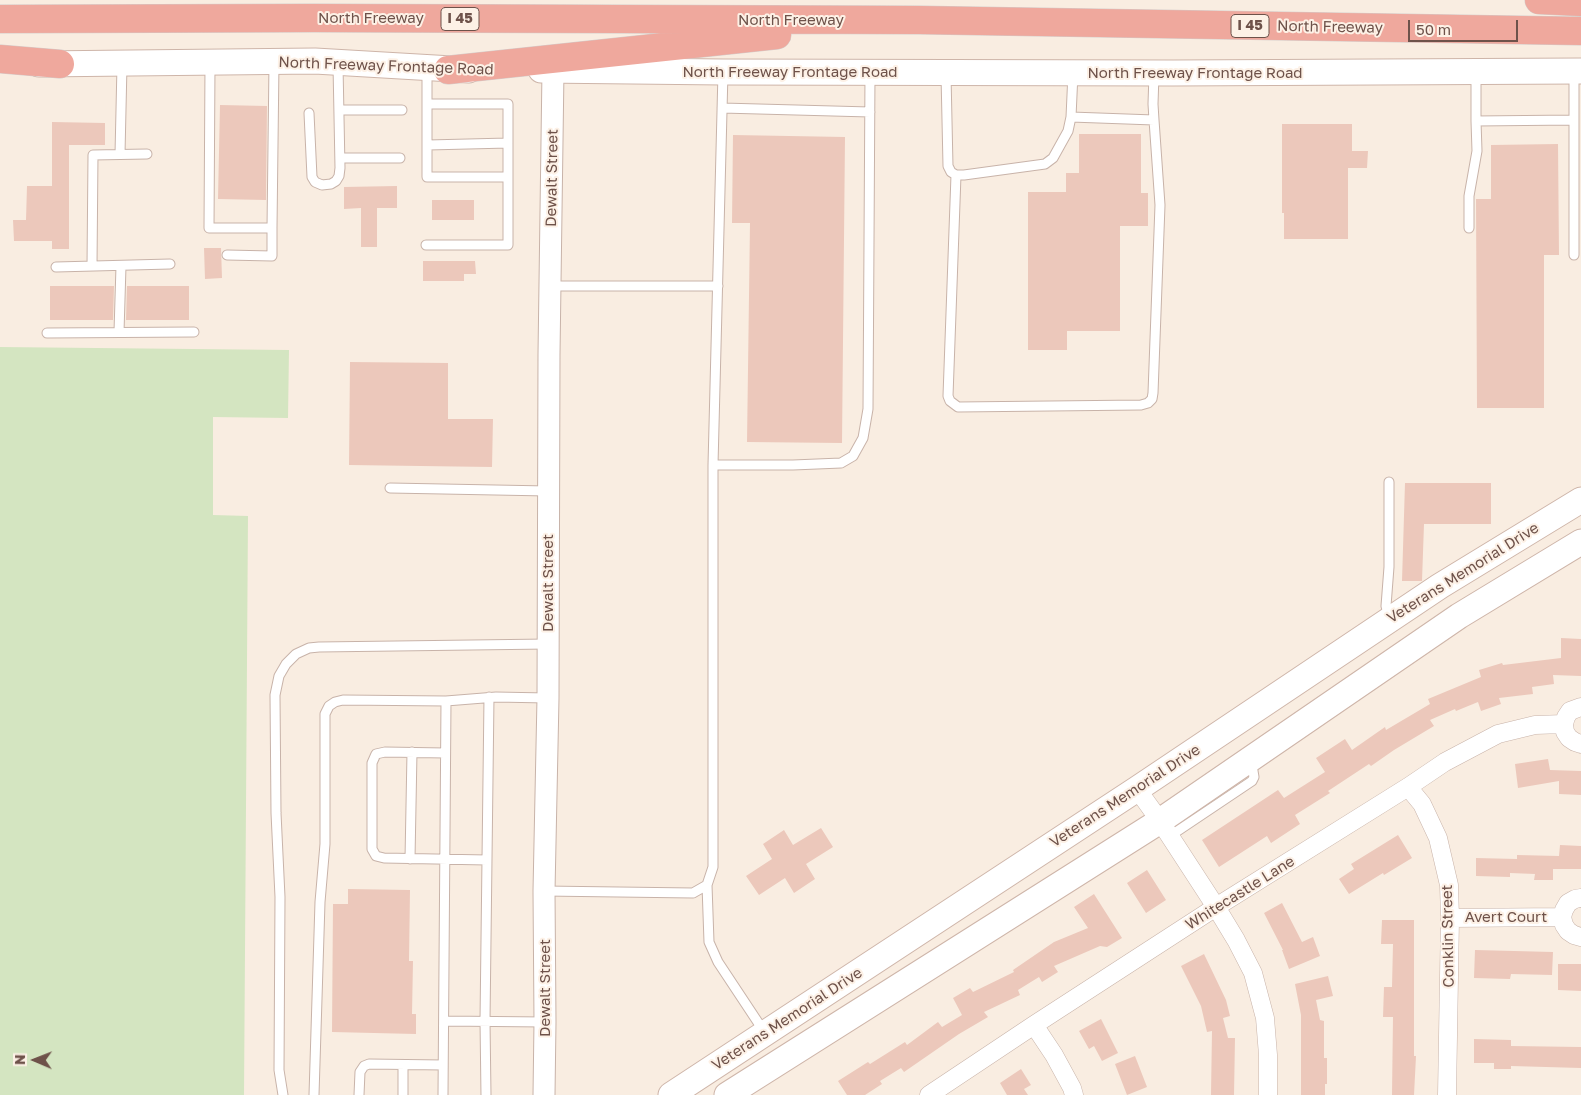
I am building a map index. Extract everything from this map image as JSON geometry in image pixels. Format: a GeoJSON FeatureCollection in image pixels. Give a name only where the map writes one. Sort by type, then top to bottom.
{"type":"FeatureCollection","features":[{"type":"Feature","properties":{"kind":"highway"},"geometry":{"type":"LineString","coordinates":[[1539,0],[1581,2]]}},
{"type":"Feature","properties":{"kind":"highway","name":"North Freeway"},"geometry":{"type":"LineString","coordinates":[[0,19],[920,20],[1581,31]]}},
{"type":"Feature","properties":{"kind":"highway"},"geometry":{"type":"LineString","coordinates":[[438,69],[920,20]]}},
{"type":"Feature","properties":{"kind":"highway"},"geometry":{"type":"LineString","coordinates":[[0,60],[60,64]]}},
{"type":"Feature","properties":{"kind":"main road","name":"North Freeway Frontage Road"},"geometry":{"type":"LineString","coordinates":[[0,65],[274,61],[338,62],[438,69],[723,72],[1476,73],[1578,71]]}},
{"type":"Feature","properties":{"kind":"main road","name":"Veterans Memorial Drive"},"geometry":{"type":"LineString","coordinates":[[671,1095],[1137,789],[1440,586],[1581,500]]}},
{"type":"Feature","properties":{"kind":"main road","name":"Veterans Memorial Drive"},"geometry":{"type":"LineString","coordinates":[[727,1095],[856,1013],[1165,828],[1247,761],[1458,616],[1581,542]]}},
{"type":"Feature","properties":{"kind":"main road"},"geometry":{"type":"LineString","coordinates":[[1440,586],[1458,616]]}},
{"type":"Feature","properties":{"kind":"main road"},"geometry":{"type":"LineString","coordinates":[[837,985],[856,1013]]}},
{"type":"Feature","properties":{"kind":"street","name":"Dewalt Street"},"geometry":{"type":"LineString","coordinates":[[544,1095],[546,1022],[544,891],[548,698],[553,70]]}},
{"type":"Feature","properties":{"kind":"street"},"geometry":{"type":"LineString","coordinates":[[1581,706],[1570,711],[1564,724],[1569,738],[1581,744]]}},
{"type":"Feature","properties":{"kind":"street","name":"Whitecastle Lane"},"geometry":{"type":"LineString","coordinates":[[929,1095],[1216,907],[1446,762],[1498,734],[1535,725],[1564,724]]}},
{"type":"Feature","properties":{"kind":"street","name":"Conklin Street"},"geometry":{"type":"LineString","coordinates":[[1408,787],[1422,804],[1438,838],[1449,885],[1448,1095]]}},
{"type":"Feature","properties":{"kind":"street"},"geometry":{"type":"LineString","coordinates":[[1137,789],[1165,828],[1216,907],[1253,973],[1265,1018],[1268,1055],[1268,1095]]}},
{"type":"Feature","properties":{"kind":"street","name":"Avert Court"},"geometry":{"type":"LineString","coordinates":[[1581,898],[1568,903],[1562,917],[1568,931],[1581,937]]}},
{"type":"Feature","properties":{"kind":"street","name":"Avert Court"},"geometry":{"type":"LineString","coordinates":[[1450,918],[1562,917]]}},
{"type":"Feature","properties":{"kind":"street"},"geometry":{"type":"LineString","coordinates":[[1034,1025],[1054,1055],[1074,1095]]}},
{"type":"Feature","properties":{"kind":"lane"},"geometry":{"type":"LineString","coordinates":[[227,255],[272,256],[274,61]]}},
{"type":"Feature","properties":{"kind":"lane"},"geometry":{"type":"LineString","coordinates":[[210,62],[209,228],[272,228]]}},
{"type":"Feature","properties":{"kind":"lane"},"geometry":{"type":"LineString","coordinates":[[309,114],[312,177],[315,182],[322,185],[331,184],[339,176],[338,62]]}},
{"type":"Feature","properties":{"kind":"lane"},"geometry":{"type":"LineString","coordinates":[[120,154],[122,63]]}},
{"type":"Feature","properties":{"kind":"lane"},"geometry":{"type":"LineString","coordinates":[[438,69],[427,104],[428,177],[508,177]]}},
{"type":"Feature","properties":{"kind":"lane"},"geometry":{"type":"LineString","coordinates":[[1574,255],[1574,120],[1578,71]]}},
{"type":"Feature","properties":{"kind":"lane"},"geometry":{"type":"LineString","coordinates":[[723,72],[713,465],[713,867],[706,885],[710,942],[718,962],[765,1033]]}},
{"type":"Feature","properties":{"kind":"lane"},"geometry":{"type":"LineString","coordinates":[[713,465],[793,466],[841,463],[853,456],[863,438],[868,409],[870,72]]}},
{"type":"Feature","properties":{"kind":"lane"},"geometry":{"type":"LineString","coordinates":[[946,72],[948,166],[951,172],[956,175],[1045,164],[1054,158],[1068,130],[1071,117],[1073,73]]}},
{"type":"Feature","properties":{"kind":"lane"},"geometry":{"type":"LineString","coordinates":[[956,175],[948,396],[950,401],[958,407],[1141,405],[1148,403],[1152,399],[1153,393],[1160,205],[1154,120],[1154,73]]}},
{"type":"Feature","properties":{"kind":"lane"},"geometry":{"type":"LineString","coordinates":[[1469,228],[1469,196],[1477,151],[1476,73]]}},
{"type":"Feature","properties":{"kind":"lane"},"geometry":{"type":"LineString","coordinates":[[426,245],[508,245],[508,104],[427,104]]}},
{"type":"Feature","properties":{"kind":"lane"},"geometry":{"type":"LineString","coordinates":[[722,108],[870,112]]}},
{"type":"Feature","properties":{"kind":"lane"},"geometry":{"type":"LineString","coordinates":[[339,110],[402,110]]}},
{"type":"Feature","properties":{"kind":"lane"},"geometry":{"type":"LineString","coordinates":[[1071,117],[1154,120]]}},
{"type":"Feature","properties":{"kind":"lane"},"geometry":{"type":"LineString","coordinates":[[1476,121],[1574,120]]}},
{"type":"Feature","properties":{"kind":"lane"},"geometry":{"type":"LineString","coordinates":[[428,144],[508,143]]}},
{"type":"Feature","properties":{"kind":"lane"},"geometry":{"type":"LineString","coordinates":[[92,266],[93,155],[146,154]]}},
{"type":"Feature","properties":{"kind":"lane"},"geometry":{"type":"LineString","coordinates":[[340,158],[400,158]]}},
{"type":"Feature","properties":{"kind":"lane"},"geometry":{"type":"LineString","coordinates":[[56,267],[170,264]]}},
{"type":"Feature","properties":{"kind":"lane"},"geometry":{"type":"LineString","coordinates":[[119,332],[121,266]]}},
{"type":"Feature","properties":{"kind":"lane"},"geometry":{"type":"LineString","coordinates":[[550,286],[718,286]]}},
{"type":"Feature","properties":{"kind":"lane"},"geometry":{"type":"LineString","coordinates":[[47,333],[194,332]]}},
{"type":"Feature","properties":{"kind":"lane"},"geometry":{"type":"LineString","coordinates":[[1389,482],[1389,567],[1386,606],[1389,620]]}},
{"type":"Feature","properties":{"kind":"lane"},"geometry":{"type":"LineString","coordinates":[[390,488],[549,491]]}},
{"type":"Feature","properties":{"kind":"lane"},"geometry":{"type":"LineString","coordinates":[[282,1095],[280,1070],[280,897],[276,813],[276,695],[279,676],[286,664],[296,654],[309,648],[319,647],[548,644]]}},
{"type":"Feature","properties":{"kind":"lane"},"geometry":{"type":"LineString","coordinates":[[314,1095],[320,902],[325,844],[325,714],[329,706],[343,700],[446,701],[489,697],[548,698]]}},
{"type":"Feature","properties":{"kind":"lane"},"geometry":{"type":"LineString","coordinates":[[486,1095],[485,1021],[489,697]]}},
{"type":"Feature","properties":{"kind":"lane"},"geometry":{"type":"LineString","coordinates":[[442,1095],[446,701]]}},
{"type":"Feature","properties":{"kind":"lane"},"geometry":{"type":"LineString","coordinates":[[445,753],[385,752],[376,754],[372,763],[372,849],[376,856],[384,858],[487,860]]}},
{"type":"Feature","properties":{"kind":"lane"},"geometry":{"type":"LineString","coordinates":[[410,859],[412,752]]}},
{"type":"Feature","properties":{"kind":"lane"},"geometry":{"type":"LineString","coordinates":[[544,891],[693,893],[706,885]]}},
{"type":"Feature","properties":{"kind":"lane"},"geometry":{"type":"LineString","coordinates":[[444,1020],[546,1022]]}},
{"type":"Feature","properties":{"kind":"lane"},"geometry":{"type":"LineString","coordinates":[[359,1095],[360,1072],[364,1066],[369,1064],[443,1065]]}},
{"type":"Feature","properties":{"kind":"lane"},"geometry":{"type":"LineString","coordinates":[[402,1095],[403,1065]]}},
{"type":"Feature","properties":{"kind":"green space"},"geometry":{"type":"Polygon","coordinates":[[[0,347],[289,350],[288,418],[213,417],[213,515],[248,516],[244,1095],[0,1095],[0,347]]]}},
{"type":"Feature","properties":{"kind":"building"},"geometry":{"type":"Polygon","coordinates":[[[220,105],[267,106],[266,200],[218,199],[220,105]]]}},
{"type":"Feature","properties":{"kind":"building"},"geometry":{"type":"Polygon","coordinates":[[[52,122],[105,123],[105,145],[69,145],[69,249],[52,249],[52,241],[14,241],[13,220],[26,220],[27,186],[52,186],[52,122]]]}},
{"type":"Feature","properties":{"kind":"building"},"geometry":{"type":"Polygon","coordinates":[[[1282,124],[1352,124],[1352,151],[1368,151],[1367,168],[1348,168],[1348,239],[1284,239],[1284,213],[1282,213],[1282,124]]]}},
{"type":"Feature","properties":{"kind":"building"},"geometry":{"type":"Polygon","coordinates":[[[1079,134],[1141,134],[1141,193],[1148,193],[1148,226],[1120,226],[1120,331],[1067,331],[1067,350],[1028,350],[1028,192],[1066,192],[1066,173],[1079,173],[1079,134]]]}},
{"type":"Feature","properties":{"kind":"building"},"geometry":{"type":"Polygon","coordinates":[[[733,135],[845,137],[842,443],[747,442],[750,223],[732,223],[733,135]]]}},
{"type":"Feature","properties":{"kind":"building"},"geometry":{"type":"Polygon","coordinates":[[[1558,144],[1559,255],[1544,255],[1544,408],[1477,408],[1476,199],[1491,199],[1491,145],[1558,144]]]}},
{"type":"Feature","properties":{"kind":"building"},"geometry":{"type":"Polygon","coordinates":[[[397,186],[397,208],[377,208],[377,247],[361,247],[361,208],[344,209],[344,187],[397,186]]]}},
{"type":"Feature","properties":{"kind":"building"},"geometry":{"type":"Polygon","coordinates":[[[432,200],[474,200],[474,220],[432,220],[432,200]]]}},
{"type":"Feature","properties":{"kind":"building"},"geometry":{"type":"Polygon","coordinates":[[[204,248],[221,248],[222,278],[205,279],[204,248]]]}},
{"type":"Feature","properties":{"kind":"building"},"geometry":{"type":"Polygon","coordinates":[[[423,261],[475,261],[476,274],[464,274],[464,281],[423,281],[423,261]]]}},
{"type":"Feature","properties":{"kind":"building"},"geometry":{"type":"Polygon","coordinates":[[[50,286],[114,286],[113,320],[50,320],[50,286]]]}},
{"type":"Feature","properties":{"kind":"building"},"geometry":{"type":"Polygon","coordinates":[[[127,286],[189,286],[189,320],[126,320],[127,286]]]}},
{"type":"Feature","properties":{"kind":"building"},"geometry":{"type":"Polygon","coordinates":[[[350,362],[448,363],[448,419],[493,419],[492,467],[349,465],[350,362]]]}},
{"type":"Feature","properties":{"kind":"building"},"geometry":{"type":"Polygon","coordinates":[[[1405,483],[1491,483],[1491,524],[1424,524],[1422,581],[1402,581],[1405,483]]]}},
{"type":"Feature","properties":{"kind":"building"},"geometry":{"type":"Polygon","coordinates":[[[1561,638],[1581,639],[1581,676],[1553,675],[1554,684],[1532,687],[1533,694],[1499,698],[1501,704],[1481,711],[1478,702],[1456,711],[1455,709],[1430,720],[1434,726],[1371,766],[1369,764],[1328,791],[1330,793],[1295,815],[1300,824],[1271,843],[1267,836],[1219,867],[1202,840],[1278,790],[1284,798],[1325,772],[1316,758],[1345,739],[1352,750],[1385,727],[1386,730],[1430,704],[1428,699],[1481,677],[1479,670],[1502,663],[1503,665],[1561,658],[1561,638]]]}},
{"type":"Feature","properties":{"kind":"building"},"geometry":{"type":"Polygon","coordinates":[[[1548,759],[1550,770],[1581,771],[1581,795],[1559,794],[1559,781],[1518,788],[1515,764],[1548,759]]]}},
{"type":"Feature","properties":{"kind":"building"},"geometry":{"type":"Polygon","coordinates":[[[821,828],[833,847],[806,864],[815,879],[794,893],[785,878],[759,895],[746,876],[772,859],[763,844],[784,830],[793,845],[821,828]]]}},
{"type":"Feature","properties":{"kind":"building"},"geometry":{"type":"Polygon","coordinates":[[[1398,835],[1412,858],[1349,894],[1339,879],[1354,869],[1351,864],[1398,835]]]}},
{"type":"Feature","properties":{"kind":"building"},"geometry":{"type":"Polygon","coordinates":[[[1560,845],[1581,846],[1581,869],[1553,869],[1553,880],[1534,880],[1535,874],[1510,873],[1510,877],[1476,876],[1476,858],[1517,859],[1517,855],[1559,856],[1560,845]]]}},
{"type":"Feature","properties":{"kind":"building"},"geometry":{"type":"Polygon","coordinates":[[[1147,870],[1166,900],[1146,913],[1127,883],[1147,870]]]}},
{"type":"Feature","properties":{"kind":"building"},"geometry":{"type":"Polygon","coordinates":[[[348,889],[410,890],[409,961],[413,961],[412,1014],[416,1014],[416,1034],[332,1032],[333,904],[348,904],[348,889]]]}},
{"type":"Feature","properties":{"kind":"building"},"geometry":{"type":"Polygon","coordinates":[[[1094,894],[1122,938],[1107,947],[1100,946],[1054,966],[1058,972],[1042,982],[1039,977],[1018,990],[1020,995],[984,1012],[988,1017],[959,1034],[904,1072],[901,1068],[880,1081],[882,1084],[865,1095],[847,1095],[838,1081],[905,1042],[907,1045],[938,1022],[942,1027],[962,1015],[953,998],[970,988],[973,992],[1014,972],[1013,970],[1054,942],[1088,928],[1074,907],[1094,894]]]}},
{"type":"Feature","properties":{"kind":"building"},"geometry":{"type":"Polygon","coordinates":[[[1282,903],[1302,942],[1313,937],[1320,956],[1289,969],[1283,950],[1264,913],[1282,903]]]}},
{"type":"Feature","properties":{"kind":"building"},"geometry":{"type":"Polygon","coordinates":[[[1382,920],[1414,920],[1414,1056],[1416,1056],[1414,1095],[1392,1095],[1393,1017],[1383,1017],[1384,987],[1392,987],[1393,944],[1381,944],[1382,920]]]}},
{"type":"Feature","properties":{"kind":"building"},"geometry":{"type":"Polygon","coordinates":[[[1475,950],[1553,952],[1552,975],[1511,974],[1510,979],[1474,978],[1475,950]]]}},
{"type":"Feature","properties":{"kind":"building"},"geometry":{"type":"Polygon","coordinates":[[[1204,954],[1226,1000],[1230,1016],[1223,1018],[1228,1038],[1235,1038],[1234,1095],[1211,1095],[1212,1031],[1207,1032],[1201,1006],[1181,966],[1204,954]]]}},
{"type":"Feature","properties":{"kind":"building"},"geometry":{"type":"Polygon","coordinates":[[[1558,964],[1581,964],[1581,991],[1558,990],[1558,964]]]}},
{"type":"Feature","properties":{"kind":"building"},"geometry":{"type":"Polygon","coordinates":[[[1328,976],[1333,996],[1316,1000],[1320,1020],[1324,1021],[1324,1058],[1327,1058],[1325,1095],[1301,1095],[1301,1015],[1295,984],[1328,976]]]}},
{"type":"Feature","properties":{"kind":"building"},"geometry":{"type":"Polygon","coordinates":[[[1101,1019],[1118,1053],[1102,1061],[1094,1046],[1089,1049],[1079,1031],[1101,1019]]]}},
{"type":"Feature","properties":{"kind":"building"},"geometry":{"type":"Polygon","coordinates":[[[1474,1039],[1511,1040],[1511,1046],[1581,1047],[1581,1068],[1511,1066],[1511,1069],[1494,1069],[1494,1063],[1474,1063],[1474,1039]]]}},
{"type":"Feature","properties":{"kind":"building"},"geometry":{"type":"Polygon","coordinates":[[[1135,1056],[1147,1087],[1127,1095],[1115,1064],[1135,1056]]]}},
{"type":"Feature","properties":{"kind":"building"},"geometry":{"type":"Polygon","coordinates":[[[1021,1069],[1031,1085],[1024,1089],[1028,1095],[1007,1095],[1000,1083],[1021,1069]]]}}]}
